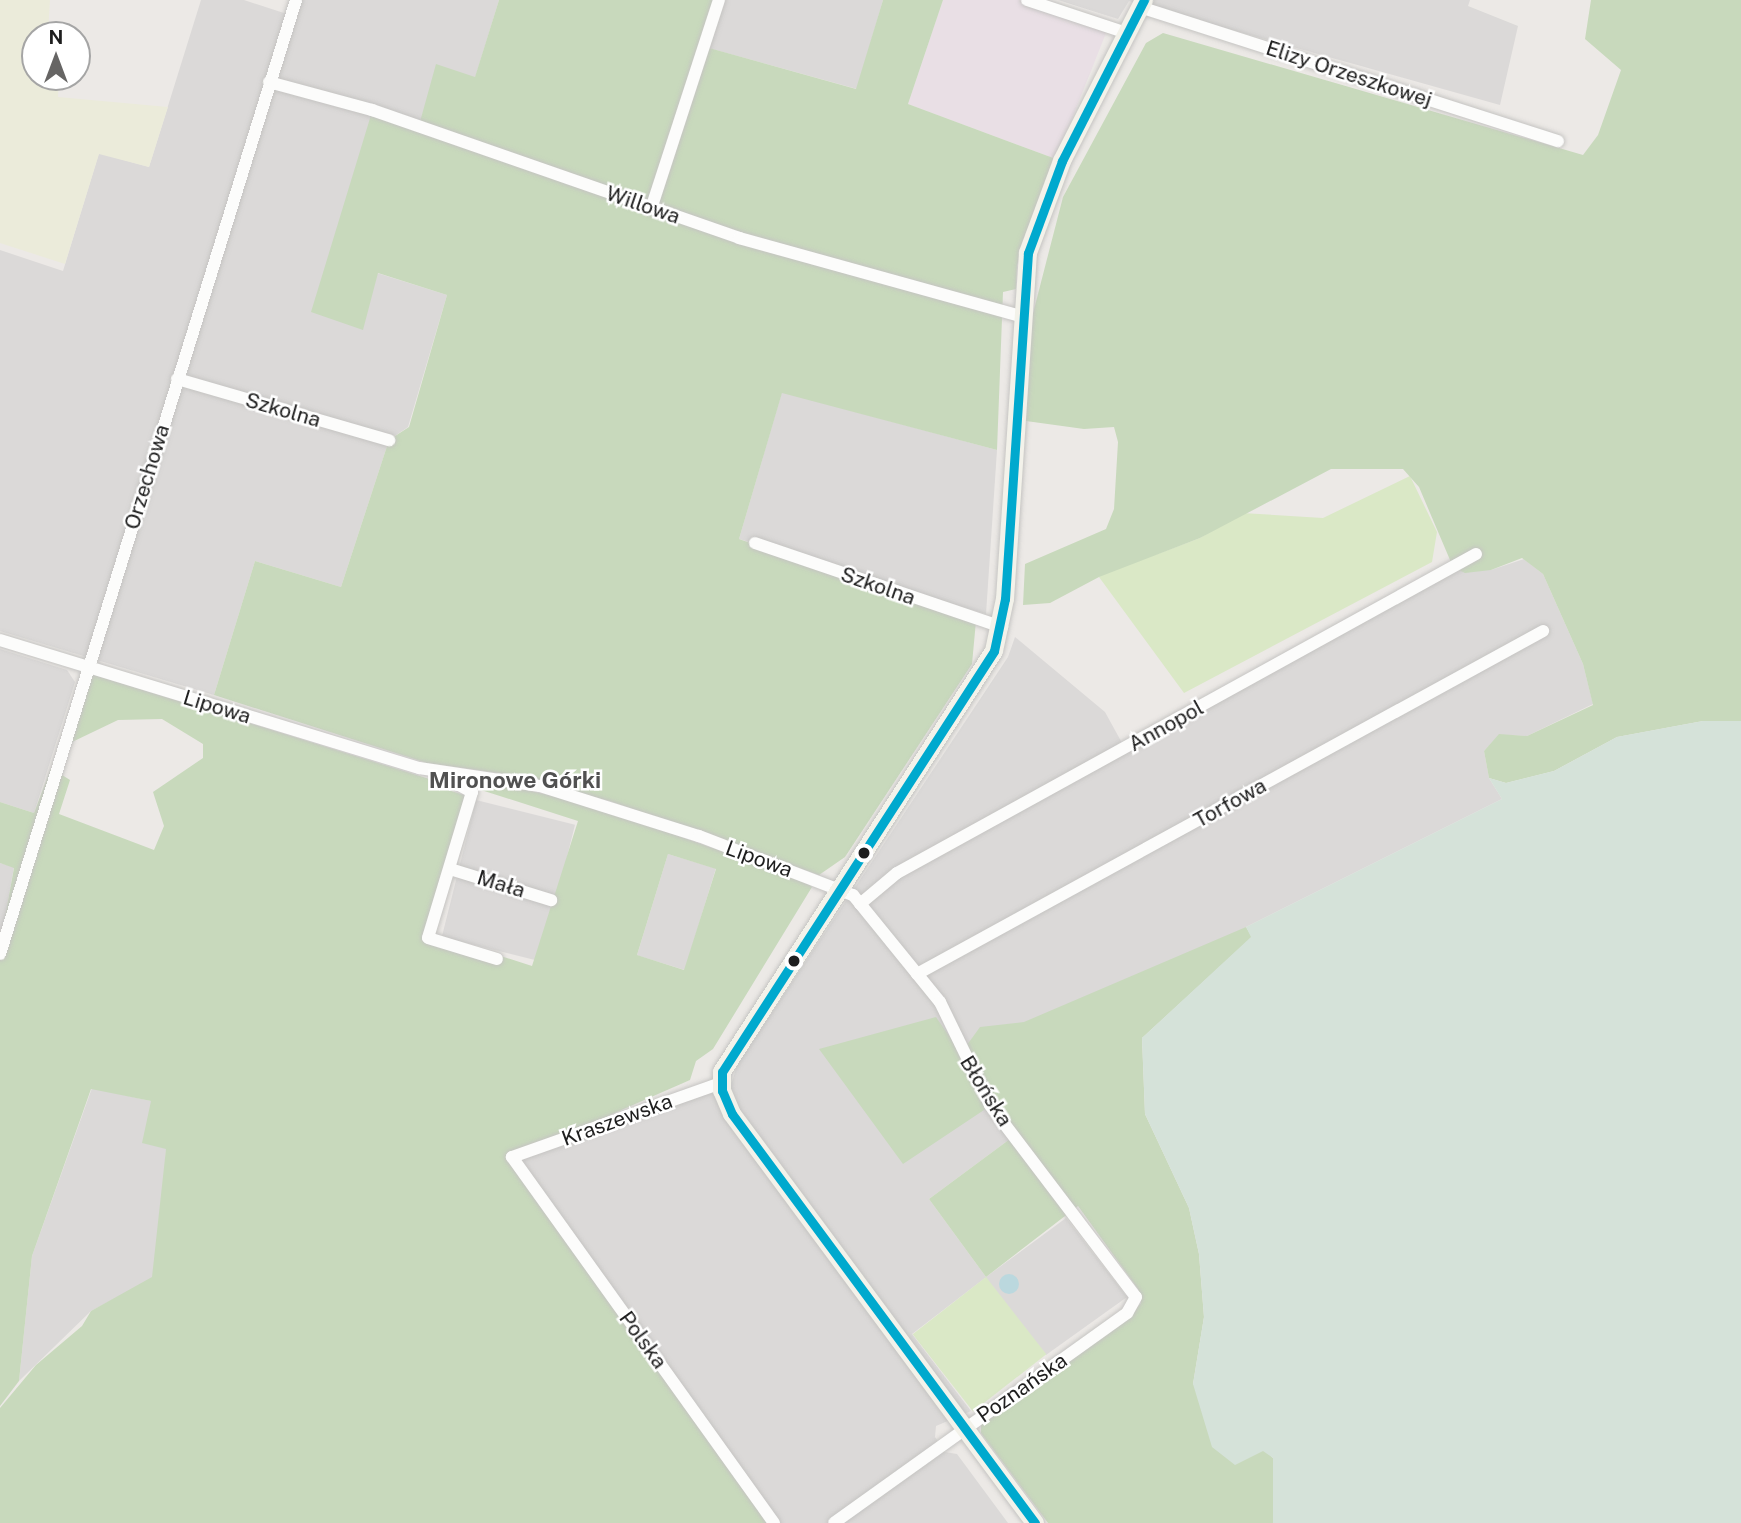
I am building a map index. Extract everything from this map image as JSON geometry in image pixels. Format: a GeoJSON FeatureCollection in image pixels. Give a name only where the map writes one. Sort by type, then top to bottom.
{"type":"FeatureCollection","features":[{"type":"Feature","properties":{"kind":"street","name":"Orzechowa"},"geometry":{"type":"LineString","coordinates":[[0,954],[296,0]]}},
{"type":"Feature","properties":{"kind":"street"},"geometry":{"type":"LineString","coordinates":[[651,209],[719,0]]}},
{"type":"Feature","properties":{"kind":"street"},"geometry":{"type":"LineString","coordinates":[[1027,0],[1127,33]]}},
{"type":"Feature","properties":{"kind":"street"},"geometry":{"type":"LineString","coordinates":[[1035,1523],[732,1114],[721,1083],[726,1060],[983,670],[1002,627],[1021,316],[1028,253],[1039,216],[1142,4]]}},
{"type":"Feature","properties":{"kind":"street","name":"Elizy Orzeszkowej"},"geometry":{"type":"LineString","coordinates":[[1142,4],[1558,141]]}},
{"type":"Feature","properties":{"kind":"street","name":"Willowa"},"geometry":{"type":"LineString","coordinates":[[269,82],[384,114],[651,209],[1021,316]]}},
{"type":"Feature","properties":{"kind":"street","name":"Szkolna"},"geometry":{"type":"LineString","coordinates":[[177,379],[389,440]]}},
{"type":"Feature","properties":{"kind":"street","name":"Szkolna"},"geometry":{"type":"LineString","coordinates":[[755,543],[1002,627]]}},
{"type":"Feature","properties":{"kind":"street","name":"Annopol"},"geometry":{"type":"LineString","coordinates":[[860,904],[897,873],[1476,554]]}},
{"type":"Feature","properties":{"kind":"street","name":"Torfowa"},"geometry":{"type":"LineString","coordinates":[[917,974],[1543,631]]}},
{"type":"Feature","properties":{"kind":"street","name":"Lipowa"},"geometry":{"type":"LineString","coordinates":[[0,640],[434,772],[540,786],[839,888]]}},
{"type":"Feature","properties":{"kind":"street","name":"Lipowa"},"geometry":{"type":"LineString","coordinates":[[434,772],[472,792],[450,869]]}},
{"type":"Feature","properties":{"kind":"street"},"geometry":{"type":"LineString","coordinates":[[450,869],[428,938],[496,959]]}},
{"type":"Feature","properties":{"kind":"street","name":"Mała"},"geometry":{"type":"LineString","coordinates":[[450,869],[551,900]]}},
{"type":"Feature","properties":{"kind":"street","name":"Błońska"},"geometry":{"type":"LineString","coordinates":[[839,888],[860,904],[940,1002],[990,1105],[1136,1297]]}},
{"type":"Feature","properties":{"kind":"street","name":"Kraszewska"},"geometry":{"type":"LineString","coordinates":[[512,1157],[721,1083]]}},
{"type":"Feature","properties":{"kind":"street","name":"Polska"},"geometry":{"type":"LineString","coordinates":[[512,1157],[774,1523]]}},
{"type":"Feature","properties":{"kind":"street","name":"Poznańska"},"geometry":{"type":"LineString","coordinates":[[834,1523],[1127,1313],[1136,1297]]}},
{"type":"Feature","properties":{"kind":"shaded area"},"geometry":{"type":"Polygon","coordinates":[[[201,0],[244,0],[290,15],[296,0],[499,0],[475,78],[377,273],[447,295],[408,427],[389,440],[341,587],[255,561],[214,695],[0,631],[0,250],[63,271],[99,153],[149,167],[201,0]]]}},
{"type":"Feature","properties":{"kind":"shaded area"},"geometry":{"type":"Polygon","coordinates":[[[717,0],[883,0],[857,89],[701,46],[717,0]]]}},
{"type":"Feature","properties":{"kind":"shaded area"},"geometry":{"type":"Polygon","coordinates":[[[943,0],[1030,0],[1108,28],[1056,159],[908,104],[943,0]]]}},
{"type":"Feature","properties":{"kind":"shaded area"},"geometry":{"type":"Polygon","coordinates":[[[1058,0],[1470,0],[1468,6],[1518,26],[1500,105],[1129,1],[1118,19],[1058,0]]]}},
{"type":"Feature","properties":{"kind":"shaded area"},"geometry":{"type":"Polygon","coordinates":[[[782,392],[997,450],[986,614],[739,539],[782,392]]]}},
{"type":"Feature","properties":{"kind":"shaded area"},"geometry":{"type":"Polygon","coordinates":[[[1524,559],[1543,574],[1583,664],[1593,704],[1527,736],[1499,735],[1484,751],[1489,778],[1502,799],[1246,927],[990,1105],[1014,1136],[929,1199],[986,1277],[1066,1218],[1127,1297],[1046,1355],[985,1278],[912,1334],[971,1411],[936,1426],[935,1437],[945,1452],[957,1454],[1008,1523],[775,1523],[512,1157],[732,1082],[737,1065],[1008,657],[1015,637],[1105,712],[1127,752],[1453,567],[1491,570],[1524,559]]]}},
{"type":"Feature","properties":{"kind":"shaded area"},"geometry":{"type":"Polygon","coordinates":[[[0,649],[67,670],[75,682],[34,813],[0,802],[0,649]]]}},
{"type":"Feature","properties":{"kind":"shaded area"},"geometry":{"type":"Polygon","coordinates":[[[1703,721],[1741,721],[1741,1523],[1273,1523],[1273,1458],[1263,1451],[1235,1465],[1212,1447],[1193,1384],[1204,1317],[1199,1254],[1189,1208],[1145,1114],[1142,1038],[1251,937],[1246,927],[1502,799],[1489,778],[1506,783],[1554,771],[1617,737],[1703,721]]]}},
{"type":"Feature","properties":{"kind":"shaded area"},"geometry":{"type":"Polygon","coordinates":[[[476,800],[575,825],[541,961],[442,937],[476,800]]]}},
{"type":"Feature","properties":{"kind":"shaded area"},"geometry":{"type":"Polygon","coordinates":[[[668,854],[716,869],[685,970],[637,955],[668,854]]]}},
{"type":"Feature","properties":{"kind":"shaded area"},"geometry":{"type":"Polygon","coordinates":[[[0,863],[14,867],[0,944],[0,863]]]}},
{"type":"Feature","properties":{"kind":"shaded area"},"geometry":{"type":"Polygon","coordinates":[[[92,1088],[151,1101],[166,1149],[162,1274],[91,1311],[19,1381],[32,1256],[92,1088]]]}},
{"type":"Feature","properties":{"kind":"green space"},"geometry":{"type":"Polygon","coordinates":[[[0,0],[50,0],[49,21],[21,21],[21,91],[58,91],[58,97],[168,107],[149,167],[99,154],[65,264],[0,243],[0,0]]]}},
{"type":"Feature","properties":{"kind":"green space"},"geometry":{"type":"Polygon","coordinates":[[[499,0],[717,0],[702,46],[856,89],[883,0],[943,0],[908,104],[1056,159],[1017,265],[1016,289],[1003,292],[997,450],[782,393],[739,539],[976,621],[972,664],[845,857],[819,875],[610,801],[499,773],[427,763],[214,695],[255,561],[341,587],[389,440],[409,427],[447,295],[378,273],[363,330],[311,312],[371,115],[418,129],[436,64],[475,77],[499,0]]]}},
{"type":"Feature","properties":{"kind":"green space"},"geometry":{"type":"Polygon","coordinates":[[[1591,0],[1741,0],[1741,721],[1703,721],[1617,737],[1554,771],[1506,783],[1489,778],[1484,751],[1499,734],[1527,736],[1593,705],[1583,664],[1543,574],[1522,558],[1491,570],[1465,573],[1453,567],[1419,487],[1403,469],[1331,469],[1200,538],[1099,577],[1050,603],[1023,605],[1025,564],[1106,529],[1114,509],[1118,442],[1114,427],[1084,429],[1026,421],[1031,321],[1063,197],[1146,43],[1163,33],[1583,155],[1598,135],[1621,70],[1585,39],[1591,0]]]}},
{"type":"Feature","properties":{"kind":"green space"},"geometry":{"type":"Polygon","coordinates":[[[1410,476],[1437,532],[1432,562],[1184,693],[1099,577],[1140,551],[1155,555],[1200,538],[1242,513],[1323,518],[1410,476]]]}},
{"type":"Feature","properties":{"kind":"green space"},"geometry":{"type":"Polygon","coordinates":[[[91,674],[436,781],[442,788],[467,796],[425,932],[532,966],[578,821],[456,782],[456,775],[581,802],[804,880],[812,887],[713,1049],[696,1061],[690,1080],[512,1158],[775,1523],[0,1523],[0,1408],[36,1365],[82,1326],[91,1311],[152,1277],[166,1149],[142,1143],[151,1101],[91,1089],[32,1256],[19,1381],[0,1406],[0,944],[14,868],[0,863],[0,802],[34,813],[51,768],[70,780],[59,814],[154,850],[164,826],[153,792],[203,758],[203,744],[162,719],[118,720],[70,743],[91,674]],[[668,854],[637,955],[684,970],[716,869],[668,854]]]}},
{"type":"Feature","properties":{"kind":"green space"},"geometry":{"type":"Polygon","coordinates":[[[1246,927],[1252,937],[1142,1038],[1145,1114],[1189,1208],[1199,1254],[1204,1317],[1193,1384],[1273,1458],[1273,1523],[1048,1523],[981,1433],[981,1423],[1133,1312],[1141,1303],[1138,1289],[1078,1206],[986,1277],[929,1199],[1014,1136],[990,1106],[903,1164],[819,1049],[936,1017],[980,1080],[967,1045],[980,1027],[1024,1022],[1246,927]]]}},
{"type":"Feature","properties":{"kind":"green space"},"geometry":{"type":"Polygon","coordinates":[[[986,1277],[1046,1354],[973,1411],[913,1334],[986,1277]]]}},
{"type":"Feature","properties":{"kind":"water"},"geometry":{"type":"Polygon","coordinates":[[[1009,1274],[1016,1277],[1019,1284],[1016,1291],[1009,1294],[1002,1291],[999,1284],[1002,1277],[1009,1274]]]}},
{"type":"Feature","properties":{"kind":"transit line"},"geometry":{"type":"LineString","coordinates":[[1035,1523],[732,1114],[722,1091],[722,1072],[994,651],[1005,599],[1028,253],[1062,161],[1144,0]]}},
{"type":"Feature","properties":{"kind":"district","name":"Mironowe Górki"},"geometry":{"type":"Point","coordinates":[515,780]}}]}
